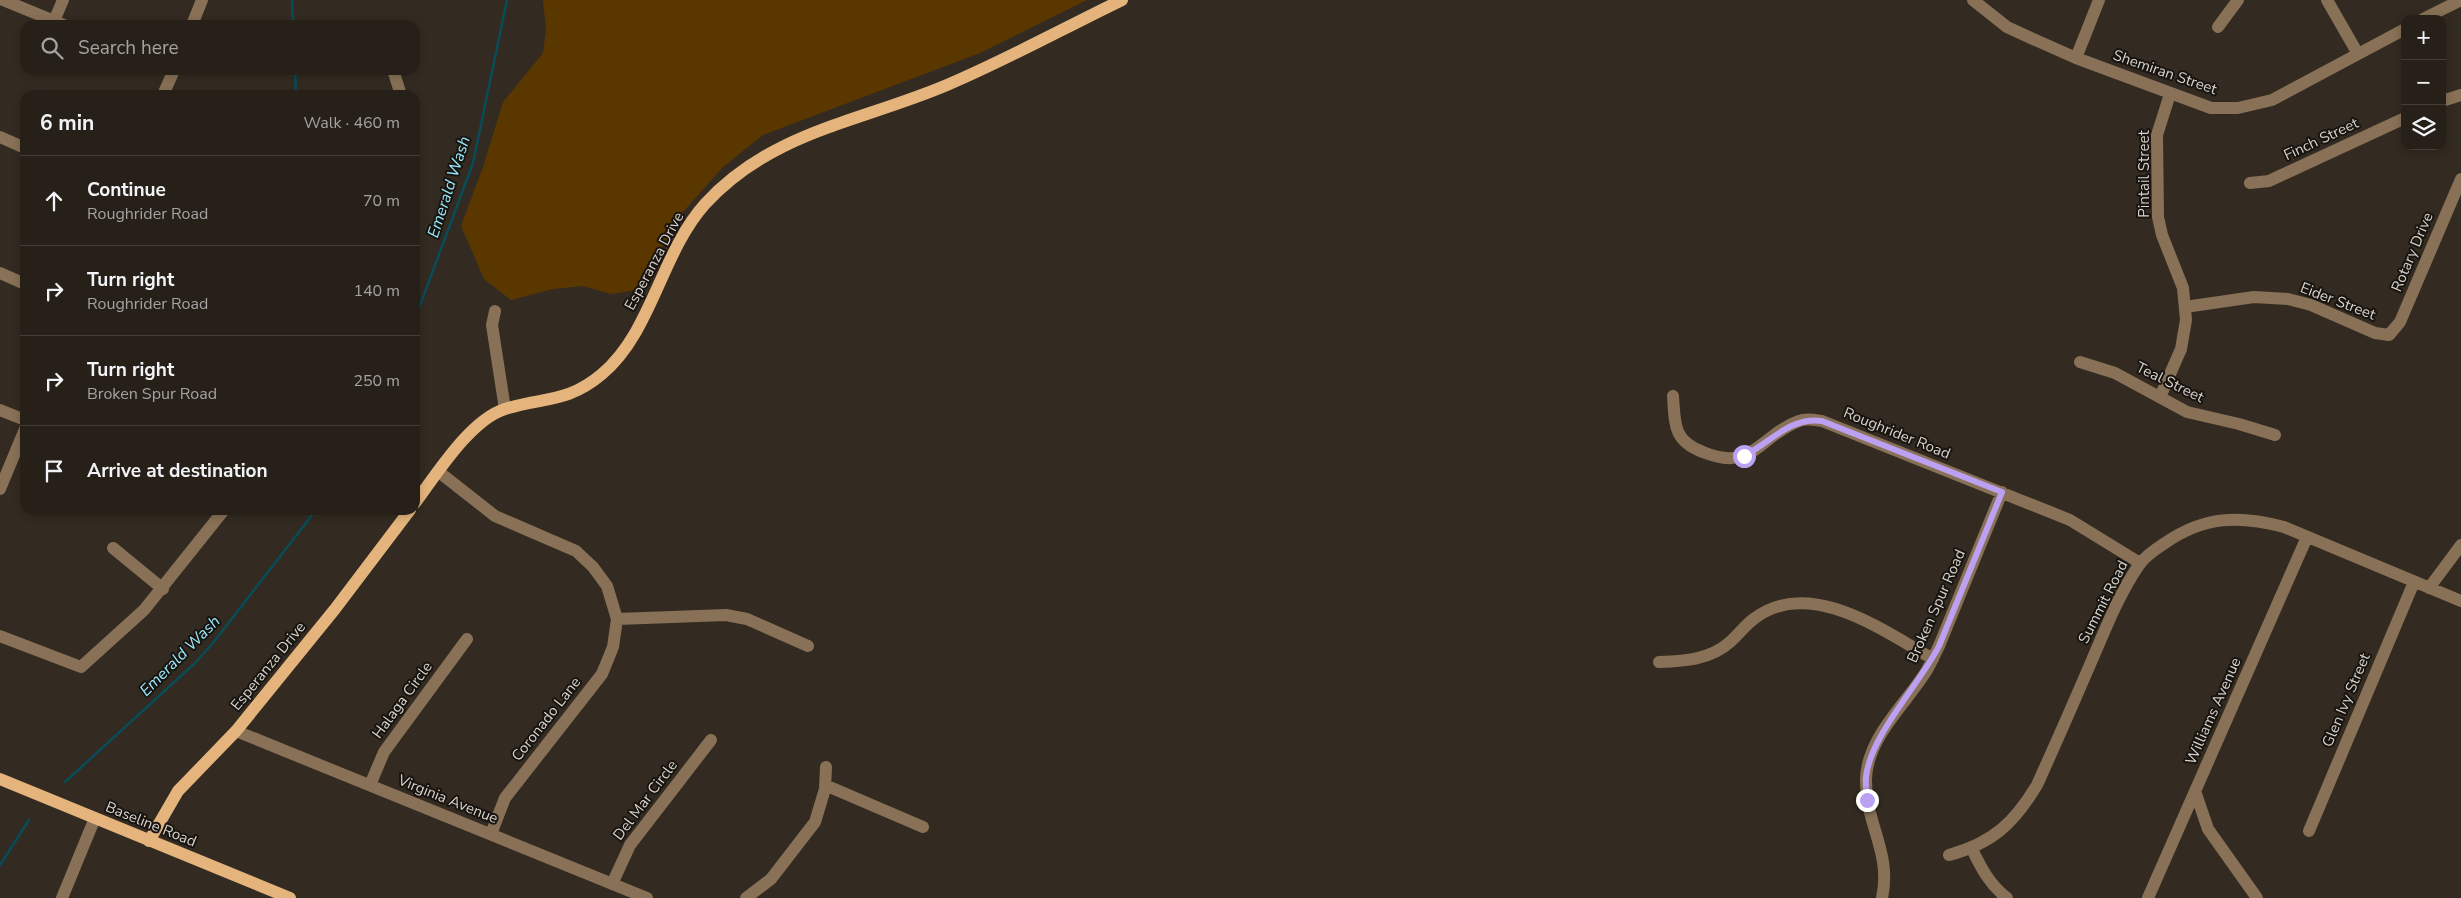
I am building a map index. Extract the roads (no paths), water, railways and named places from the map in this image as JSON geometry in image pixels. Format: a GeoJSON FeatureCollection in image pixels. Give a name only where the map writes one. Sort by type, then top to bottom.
{"type":"FeatureCollection","features":[{"type":"Feature","properties":{"kind":"main road","name":"Esperanza Drive"},"geometry":{"type":"LineString","coordinates":[[420,497],[483,421],[504,409],[560,398],[582,389],[602,375],[629,343],[683,235],[704,205],[732,179],[763,156],[796,138],[946,86],[1122,0]]}},
{"type":"Feature","properties":{"kind":"main road","name":"Esperanza Drive"},"geometry":{"type":"LineString","coordinates":[[149,840],[178,791],[236,731],[335,609],[406,515]]}},
{"type":"Feature","properties":{"kind":"main road","name":"Baseline Road"},"geometry":{"type":"LineString","coordinates":[[0,780],[290,898]]}},
{"type":"Feature","properties":{"kind":"street"},"geometry":{"type":"LineString","coordinates":[[3,0],[52,20]]}},
{"type":"Feature","properties":{"kind":"street"},"geometry":{"type":"LineString","coordinates":[[60,20],[63,0]]}},
{"type":"Feature","properties":{"kind":"street"},"geometry":{"type":"LineString","coordinates":[[194,20],[202,0]]}},
{"type":"Feature","properties":{"kind":"street","name":"Shemiran Street"},"geometry":{"type":"LineString","coordinates":[[1973,0],[2007,27],[2076,58],[2210,108],[2238,108],[2272,100],[2401,31]]}},
{"type":"Feature","properties":{"kind":"street"},"geometry":{"type":"LineString","coordinates":[[2076,58],[2099,0]]}},
{"type":"Feature","properties":{"kind":"street"},"geometry":{"type":"LineString","coordinates":[[2218,27],[2238,0]]}},
{"type":"Feature","properties":{"kind":"street"},"geometry":{"type":"LineString","coordinates":[[2327,0],[2358,54]]}},
{"type":"Feature","properties":{"kind":"street"},"geometry":{"type":"LineString","coordinates":[[2431,15],[2461,0]]}},
{"type":"Feature","properties":{"kind":"street"},"geometry":{"type":"LineString","coordinates":[[165,90],[170,75]]}},
{"type":"Feature","properties":{"kind":"street"},"geometry":{"type":"LineString","coordinates":[[395,75],[399,90]]}},
{"type":"Feature","properties":{"kind":"street","name":"Pintail Street"},"geometry":{"type":"LineString","coordinates":[[2160,397],[2181,350],[2184,336],[2185,307],[2183,288],[2162,235],[2158,217],[2157,135],[2170,94]]}},
{"type":"Feature","properties":{"kind":"street"},"geometry":{"type":"LineString","coordinates":[[2446,100],[2461,95]]}},
{"type":"Feature","properties":{"kind":"street","name":"Finch Street"},"geometry":{"type":"LineString","coordinates":[[2250,183],[2269,181],[2401,120]]}},
{"type":"Feature","properties":{"kind":"street"},"geometry":{"type":"LineString","coordinates":[[0,137],[20,146]]}},
{"type":"Feature","properties":{"kind":"street","name":"Rotary Drive"},"geometry":{"type":"LineString","coordinates":[[2390,335],[2400,322],[2461,179]]}},
{"type":"Feature","properties":{"kind":"street"},"geometry":{"type":"LineString","coordinates":[[0,274],[20,282]]}},
{"type":"Feature","properties":{"kind":"street","name":"Eider Street"},"geometry":{"type":"LineString","coordinates":[[2185,307],[2254,297],[2288,299],[2311,305],[2375,333],[2390,335]]}},
{"type":"Feature","properties":{"kind":"street"},"geometry":{"type":"LineString","coordinates":[[495,311],[492,325],[504,409]]}},
{"type":"Feature","properties":{"kind":"street","name":"Teal Street"},"geometry":{"type":"LineString","coordinates":[[2080,362],[2115,373],[2187,412],[2275,435]]}},
{"type":"Feature","properties":{"kind":"street","name":"Roughrider Road"},"geometry":{"type":"LineString","coordinates":[[1673,396],[1675,425],[1679,435],[1686,444],[1717,458],[1732,459],[1744,456],[1764,445],[1800,420],[1822,421],[2070,520],[2140,563]]}},
{"type":"Feature","properties":{"kind":"street"},"geometry":{"type":"LineString","coordinates":[[0,410],[20,418]]}},
{"type":"Feature","properties":{"kind":"street"},"geometry":{"type":"LineString","coordinates":[[0,489],[20,441]]}},
{"type":"Feature","properties":{"kind":"street"},"geometry":{"type":"LineString","coordinates":[[439,472],[495,516],[576,551],[593,567],[607,586],[617,619],[726,616],[746,619],[808,646]]}},
{"type":"Feature","properties":{"kind":"street","name":"Broken Spur Road"},"geometry":{"type":"LineString","coordinates":[[1882,898],[1886,871],[1884,859],[1872,825],[1867,800],[1866,776],[1873,751],[1886,728],[1933,659],[2002,492]]}},
{"type":"Feature","properties":{"kind":"street"},"geometry":{"type":"LineString","coordinates":[[0,636],[81,667],[144,610],[220,515]]}},
{"type":"Feature","properties":{"kind":"street","name":"Summit Road"},"geometry":{"type":"LineString","coordinates":[[1948,855],[1972,849],[2006,827],[2018,815],[2037,785],[2110,618],[2140,563],[2179,533],[2198,525],[2222,520],[2246,519],[2266,522],[2461,601]]}},
{"type":"Feature","properties":{"kind":"street","name":"Williams Avenue"},"geometry":{"type":"LineString","coordinates":[[2148,898],[2306,538]]}},
{"type":"Feature","properties":{"kind":"street"},"geometry":{"type":"LineString","coordinates":[[2429,588],[2461,544]]}},
{"type":"Feature","properties":{"kind":"street"},"geometry":{"type":"LineString","coordinates":[[113,548],[162,589]]}},
{"type":"Feature","properties":{"kind":"street","name":"Glen Ivy Street"},"geometry":{"type":"LineString","coordinates":[[2308,831],[2414,582]]}},
{"type":"Feature","properties":{"kind":"street"},"geometry":{"type":"LineString","coordinates":[[1659,662],[1684,661],[1706,656],[1730,643],[1753,619],[1763,612],[1782,605],[1799,602],[1833,608],[1850,614],[1933,659]]}},
{"type":"Feature","properties":{"kind":"street","name":"Coronado Lane"},"geometry":{"type":"LineString","coordinates":[[491,834],[505,798],[602,674],[613,647],[617,619]]}},
{"type":"Feature","properties":{"kind":"street","name":"Halaga Circle"},"geometry":{"type":"LineString","coordinates":[[370,785],[389,745],[467,639]]}},
{"type":"Feature","properties":{"kind":"street","name":"Virginia Avenue"},"geometry":{"type":"LineString","coordinates":[[236,731],[647,898]]}},
{"type":"Feature","properties":{"kind":"street","name":"Del Mar Circle"},"geometry":{"type":"LineString","coordinates":[[612,884],[630,845],[712,740]]}},
{"type":"Feature","properties":{"kind":"street"},"geometry":{"type":"LineString","coordinates":[[746,898],[771,879],[815,822],[825,785],[826,766]]}},
{"type":"Feature","properties":{"kind":"street"},"geometry":{"type":"LineString","coordinates":[[825,785],[923,827]]}},
{"type":"Feature","properties":{"kind":"street"},"geometry":{"type":"LineString","coordinates":[[2195,791],[2208,829],[2257,898]]}},
{"type":"Feature","properties":{"kind":"street"},"geometry":{"type":"LineString","coordinates":[[62,898],[95,818]]}},
{"type":"Feature","properties":{"kind":"street"},"geometry":{"type":"LineString","coordinates":[[1972,849],[1985,874],[1998,892],[2007,898]]}},
{"type":"Feature","properties":{"kind":"waterway"},"geometry":{"type":"LineString","coordinates":[[292,0],[293,20]]}},
{"type":"Feature","properties":{"kind":"waterway","name":"Emerald Wash"},"geometry":{"type":"LineString","coordinates":[[420,306],[473,163],[507,0]]}},
{"type":"Feature","properties":{"kind":"waterway"},"geometry":{"type":"LineString","coordinates":[[295,75],[296,90]]}},
{"type":"Feature","properties":{"kind":"waterway","name":"Emerald Wash"},"geometry":{"type":"LineString","coordinates":[[65,782],[194,664],[213,643],[312,515]]}},
{"type":"Feature","properties":{"kind":"waterway","name":"Emerald Wash"},"geometry":{"type":"LineString","coordinates":[[0,865],[29,820]]}}]}
